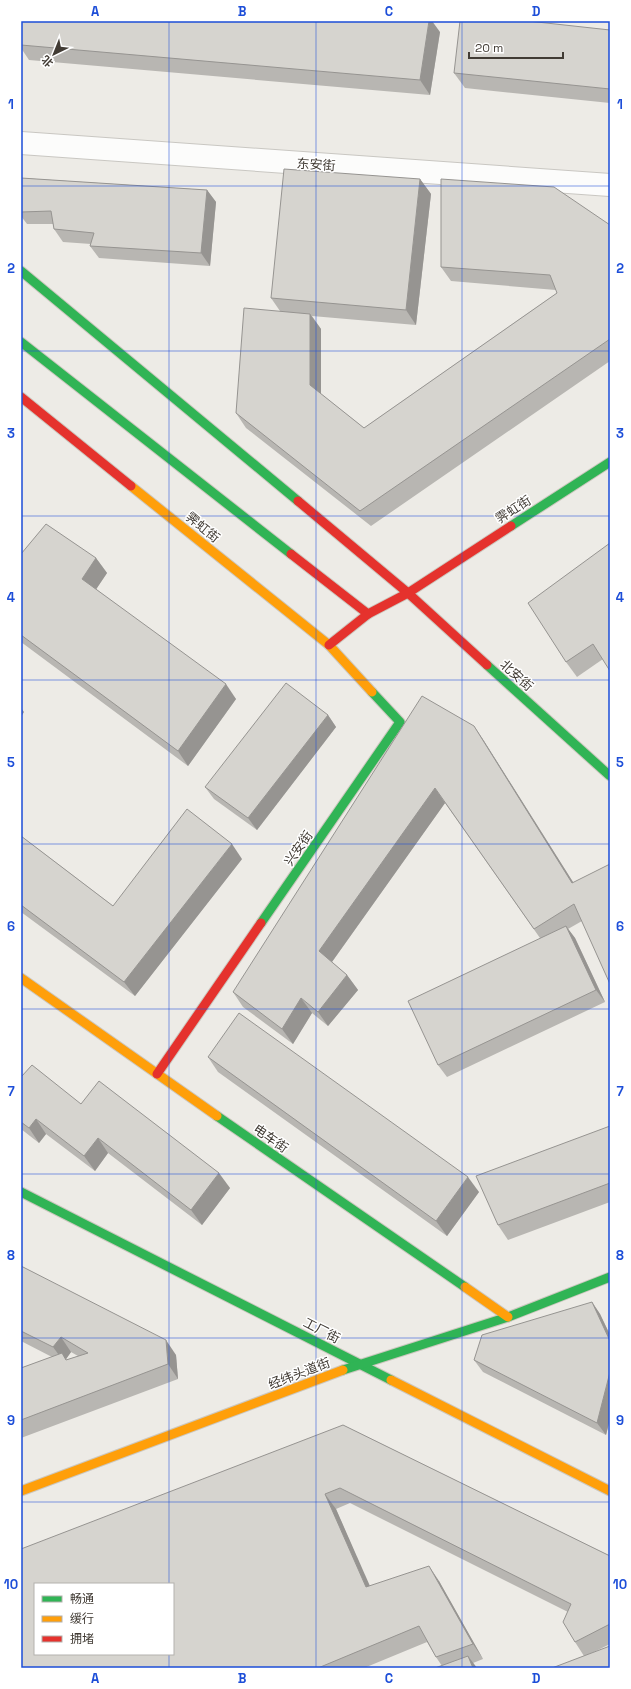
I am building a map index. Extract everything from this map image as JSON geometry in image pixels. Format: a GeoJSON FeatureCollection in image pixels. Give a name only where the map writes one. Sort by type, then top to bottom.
{"type":"FeatureCollection","features":[{"type":"Feature","properties":{"kind":"street","name":"东安街"},"geometry":{"type":"LineString","coordinates":[[21,143],[610,185]]}},
{"type":"Feature","properties":{"kind":"street","name":"北安街"},"geometry":{"type":"LineString","coordinates":[[21,271],[408,593],[610,776]]}},
{"type":"Feature","properties":{"kind":"street"},"geometry":{"type":"LineString","coordinates":[[21,342],[368,614]]}},
{"type":"Feature","properties":{"kind":"street","name":"霁虹街"},"geometry":{"type":"LineString","coordinates":[[21,397],[329,646],[368,614],[408,593],[610,462]]}},
{"type":"Feature","properties":{"kind":"street","name":"兴安街"},"geometry":{"type":"LineString","coordinates":[[157,1074],[400,722],[329,646]]}},
{"type":"Feature","properties":{"kind":"street","name":"电车街"},"geometry":{"type":"LineString","coordinates":[[21,978],[508,1317]]}},
{"type":"Feature","properties":{"kind":"street","name":"工厂街"},"geometry":{"type":"LineString","coordinates":[[21,1192],[610,1491]]}},
{"type":"Feature","properties":{"kind":"street","name":"经纬头道街"},"geometry":{"type":"LineString","coordinates":[[21,1491],[360,1364],[508,1317],[610,1277]]}},
{"type":"Feature","properties":{"kind":"building"},"geometry":{"type":"Polygon","coordinates":[[[21,21],[429,21],[420,80],[21,45],[21,21]]]}},
{"type":"Feature","properties":{"kind":"building"},"geometry":{"type":"Polygon","coordinates":[[[460,21],[528,21],[610,30],[610,89],[454,73],[460,21]]]}},
{"type":"Feature","properties":{"kind":"building"},"geometry":{"type":"Polygon","coordinates":[[[284,169],[420,179],[406,310],[271,298],[284,169]]]}},
{"type":"Feature","properties":{"kind":"building"},"geometry":{"type":"Polygon","coordinates":[[[21,178],[207,190],[201,253],[90,246],[94,233],[54,229],[51,211],[21,212],[21,178]]]}},
{"type":"Feature","properties":{"kind":"building"},"geometry":{"type":"Polygon","coordinates":[[[441,179],[554,187],[610,225],[610,339],[360,511],[236,413],[244,308],[310,314],[310,385],[364,428],[557,293],[550,275],[441,267],[441,179]]]}},
{"type":"Feature","properties":{"kind":"building"},"geometry":{"type":"Polygon","coordinates":[[[46,524],[96,558],[82,579],[226,684],[178,751],[21,635],[21,554],[46,524]]]}},
{"type":"Feature","properties":{"kind":"building"},"geometry":{"type":"Polygon","coordinates":[[[610,543],[610,671],[593,644],[566,662],[528,603],[610,543]]]}},
{"type":"Feature","properties":{"kind":"building"},"geometry":{"type":"Polygon","coordinates":[[[286,683],[328,715],[248,818],[205,787],[286,683]]]}},
{"type":"Feature","properties":{"kind":"building"},"geometry":{"type":"Polygon","coordinates":[[[422,696],[474,726],[572,883],[610,864],[610,984],[574,904],[534,929],[435,788],[319,951],[347,975],[318,1012],[301,998],[282,1029],[233,992],[422,696]]]}},
{"type":"Feature","properties":{"kind":"building"},"geometry":{"type":"Polygon","coordinates":[[[187,809],[232,844],[124,982],[21,905],[21,836],[113,906],[187,809]]]}},
{"type":"Feature","properties":{"kind":"building"},"geometry":{"type":"Polygon","coordinates":[[[566,926],[596,990],[438,1065],[408,1001],[566,926]]]}},
{"type":"Feature","properties":{"kind":"building"},"geometry":{"type":"Polygon","coordinates":[[[239,1013],[468,1177],[436,1221],[208,1057],[239,1013]]]}},
{"type":"Feature","properties":{"kind":"building"},"geometry":{"type":"Polygon","coordinates":[[[32,1065],[81,1104],[99,1081],[219,1173],[191,1210],[98,1138],[84,1156],[36,1119],[29,1128],[21,1122],[21,1075],[22,1076],[32,1065]]]}},
{"type":"Feature","properties":{"kind":"building"},"geometry":{"type":"Polygon","coordinates":[[[610,1126],[610,1183],[498,1225],[476,1176],[610,1126]]]}},
{"type":"Feature","properties":{"kind":"building"},"geometry":{"type":"Polygon","coordinates":[[[21,1266],[166,1340],[168,1364],[21,1420],[21,1368],[62,1353],[66,1360],[88,1353],[61,1337],[53,1347],[21,1331],[21,1266]]]}},
{"type":"Feature","properties":{"kind":"building"},"geometry":{"type":"Polygon","coordinates":[[[592,1302],[610,1341],[610,1372],[597,1423],[474,1360],[482,1335],[592,1302]]]}},
{"type":"Feature","properties":{"kind":"building"},"geometry":{"type":"Polygon","coordinates":[[[343,1425],[610,1556],[610,1624],[575,1642],[563,1622],[571,1604],[340,1488],[325,1494],[366,1587],[429,1566],[473,1644],[436,1657],[419,1626],[318,1668],[21,1668],[21,1549],[343,1425]]]}},
{"type":"Feature","properties":{"kind":"building"},"geometry":{"type":"Polygon","coordinates":[[[610,1646],[610,1668],[552,1668],[610,1646]]]}},
{"type":"Feature","properties":{"kind":"building"},"geometry":{"type":"Polygon","coordinates":[[[468,1656],[473,1668],[435,1668],[468,1656]]]}},
{"type":"Feature","properties":{"kind":"traffic: fast"},"geometry":{"type":"LineString","coordinates":[[21,271],[298,501]]}},
{"type":"Feature","properties":{"kind":"traffic: fast"},"geometry":{"type":"LineString","coordinates":[[21,342],[291,554]]}},
{"type":"Feature","properties":{"kind":"traffic: fast"},"geometry":{"type":"LineString","coordinates":[[511,526],[610,462]]}},
{"type":"Feature","properties":{"kind":"traffic: fast"},"geometry":{"type":"LineString","coordinates":[[487,665],[610,776]]}},
{"type":"Feature","properties":{"kind":"traffic: fast"},"geometry":{"type":"LineString","coordinates":[[261,923],[400,722],[372,692]]}},
{"type":"Feature","properties":{"kind":"traffic: fast"},"geometry":{"type":"LineString","coordinates":[[217,1116],[465,1287]]}},
{"type":"Feature","properties":{"kind":"traffic: fast"},"geometry":{"type":"LineString","coordinates":[[21,1192],[391,1380]]}},
{"type":"Feature","properties":{"kind":"traffic: fast"},"geometry":{"type":"LineString","coordinates":[[343,1370],[508,1317],[610,1277]]}},
{"type":"Feature","properties":{"kind":"traffic: slow"},"geometry":{"type":"LineString","coordinates":[[131,486],[329,645],[372,692]]}},
{"type":"Feature","properties":{"kind":"traffic: slow"},"geometry":{"type":"LineString","coordinates":[[21,978],[217,1116]]}},
{"type":"Feature","properties":{"kind":"traffic: slow"},"geometry":{"type":"LineString","coordinates":[[465,1287],[508,1317]]}},
{"type":"Feature","properties":{"kind":"traffic: slow"},"geometry":{"type":"LineString","coordinates":[[21,1491],[343,1370]]}},
{"type":"Feature","properties":{"kind":"traffic: slow"},"geometry":{"type":"LineString","coordinates":[[391,1380],[610,1491]]}},
{"type":"Feature","properties":{"kind":"traffic: jam"},"geometry":{"type":"LineString","coordinates":[[21,397],[131,486]]}},
{"type":"Feature","properties":{"kind":"traffic: jam"},"geometry":{"type":"LineString","coordinates":[[298,501],[408,593],[487,665]]}},
{"type":"Feature","properties":{"kind":"traffic: jam"},"geometry":{"type":"LineString","coordinates":[[329,645],[368,614],[408,593],[511,526]]}},
{"type":"Feature","properties":{"kind":"traffic: jam"},"geometry":{"type":"LineString","coordinates":[[291,554],[368,614]]}},
{"type":"Feature","properties":{"kind":"traffic: jam"},"geometry":{"type":"LineString","coordinates":[[157,1074],[261,923]]}}]}
